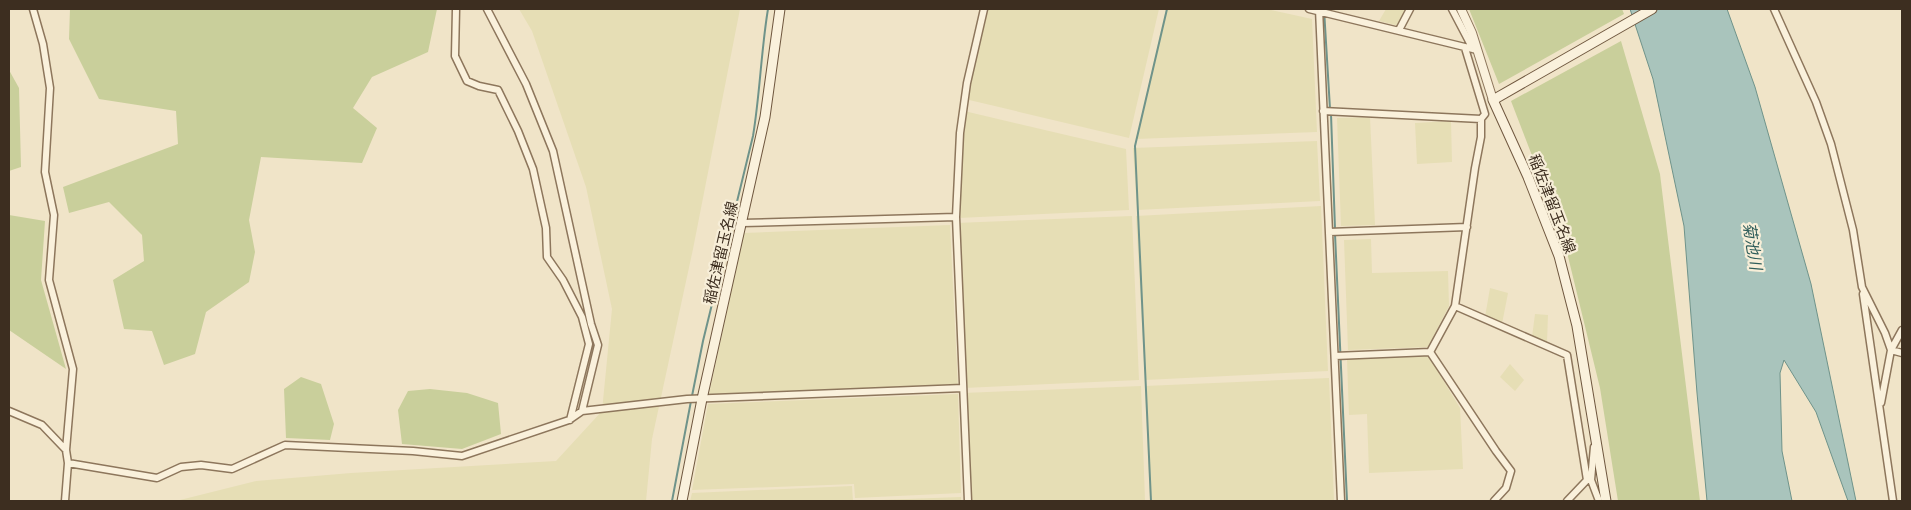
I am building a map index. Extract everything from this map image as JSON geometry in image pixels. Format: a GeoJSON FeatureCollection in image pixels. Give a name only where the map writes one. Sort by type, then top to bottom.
{"type":"FeatureCollection","features":[{"type":"Feature","properties":{"kind":"main road","name":"稲佐津留玉名線"},"geometry":{"type":"LineString","coordinates":[[682,501],[699,399],[742,223],[765,117],[780,9]]}},
{"type":"Feature","properties":{"kind":"main road"},"geometry":{"type":"LineString","coordinates":[[1493,100],[1652,9]]}},
{"type":"Feature","properties":{"kind":"main road","name":"稲佐津留玉名線"},"geometry":{"type":"LineString","coordinates":[[1493,100],[1528,177],[1559,256],[1577,326],[1606,501]]}},
{"type":"Feature","properties":{"kind":"street"},"geometry":{"type":"LineString","coordinates":[[32,9],[43,44],[50,88],[45,172],[54,215],[49,280],[73,369],[66,450],[68,463],[65,501]]}},
{"type":"Feature","properties":{"kind":"street"},"geometry":{"type":"LineString","coordinates":[[456,9],[455,56],[466,81],[498,90],[518,131],[533,169],[546,228],[547,257],[563,280],[582,317],[589,344],[570,420]]}},
{"type":"Feature","properties":{"kind":"street"},"geometry":{"type":"LineString","coordinates":[[487,9],[526,84],[552,151],[591,324],[598,345],[582,411]]}},
{"type":"Feature","properties":{"kind":"street"},"geometry":{"type":"LineString","coordinates":[[968,501],[956,216],[961,125],[967,83],[984,9]]}},
{"type":"Feature","properties":{"kind":"street"},"geometry":{"type":"LineString","coordinates":[[1309,9],[1475,50]]}},
{"type":"Feature","properties":{"kind":"street"},"geometry":{"type":"LineString","coordinates":[[1399,30],[1410,9]]}},
{"type":"Feature","properties":{"kind":"street"},"geometry":{"type":"LineString","coordinates":[[1452,9],[1475,50],[1493,100]]}},
{"type":"Feature","properties":{"kind":"street"},"geometry":{"type":"LineString","coordinates":[[1461,9],[1472,33],[1475,50]]}},
{"type":"Feature","properties":{"kind":"street"},"geometry":{"type":"LineString","coordinates":[[1774,9],[1816,102],[1832,144],[1853,230],[1893,501]]}},
{"type":"Feature","properties":{"kind":"street"},"geometry":{"type":"LineString","coordinates":[[1319,10],[1341,501]]}},
{"type":"Feature","properties":{"kind":"street"},"geometry":{"type":"LineString","coordinates":[[1430,352],[1455,306],[1481,137],[1481,118],[1485,114],[1465,48]]}},
{"type":"Feature","properties":{"kind":"street"},"geometry":{"type":"LineString","coordinates":[[1324,111],[1481,118]]}},
{"type":"Feature","properties":{"kind":"street"},"geometry":{"type":"LineString","coordinates":[[742,223],[956,216]]}},
{"type":"Feature","properties":{"kind":"street"},"geometry":{"type":"LineString","coordinates":[[1330,232],[1467,227]]}},
{"type":"Feature","properties":{"kind":"street"},"geometry":{"type":"LineString","coordinates":[[1862,288],[1891,350],[1902,353]]}},
{"type":"Feature","properties":{"kind":"street"},"geometry":{"type":"LineString","coordinates":[[1455,306],[1567,355],[1589,480],[1599,501]]}},
{"type":"Feature","properties":{"kind":"street"},"geometry":{"type":"LineString","coordinates":[[1880,409],[1891,350],[1902,330]]}},
{"type":"Feature","properties":{"kind":"street"},"geometry":{"type":"LineString","coordinates":[[1335,356],[1430,352]]}},
{"type":"Feature","properties":{"kind":"street"},"geometry":{"type":"LineString","coordinates":[[1430,352],[1511,471],[1506,488],[1494,501]]}},
{"type":"Feature","properties":{"kind":"street"},"geometry":{"type":"LineString","coordinates":[[68,463],[157,478],[181,467],[200,465],[232,469],[285,444],[413,451],[462,456],[570,420],[582,411],[686,398],[963,388]]}},
{"type":"Feature","properties":{"kind":"street"},"geometry":{"type":"LineString","coordinates":[[9,411],[42,425],[66,450]]}},
{"type":"Feature","properties":{"kind":"street"},"geometry":{"type":"LineString","coordinates":[[1568,501],[1589,480],[1595,433]]}},
{"type":"Feature","properties":{"kind":"shaded area"},"geometry":{"type":"Polygon","coordinates":[[[519,9],[740,9],[693,249],[652,439],[646,501],[176,501],[256,481],[351,473],[556,461],[602,411],[612,309],[586,187],[532,31],[519,9]]]}},
{"type":"Feature","properties":{"kind":"shaded area"},"geometry":{"type":"Polygon","coordinates":[[[988,9],[1159,9],[1129,138],[965,99],[988,9]]]}},
{"type":"Feature","properties":{"kind":"shaded area"},"geometry":{"type":"Polygon","coordinates":[[[1166,9],[1266,9],[1312,19],[1317,132],[1136,139],[1166,9]]]}},
{"type":"Feature","properties":{"kind":"shaded area"},"geometry":{"type":"Polygon","coordinates":[[[1386,9],[1407,9],[1399,26],[1379,21],[1386,9]]]}},
{"type":"Feature","properties":{"kind":"shaded area"},"geometry":{"type":"Polygon","coordinates":[[[960,110],[1126,149],[1129,210],[958,218],[960,110]]]}},
{"type":"Feature","properties":{"kind":"shaded area"},"geometry":{"type":"Polygon","coordinates":[[[1370,117],[1375,225],[1341,226],[1337,118],[1370,117]]]}},
{"type":"Feature","properties":{"kind":"shaded area"},"geometry":{"type":"Polygon","coordinates":[[[1451,121],[1452,162],[1417,164],[1415,123],[1451,121]]]}},
{"type":"Feature","properties":{"kind":"shaded area"},"geometry":{"type":"Polygon","coordinates":[[[1317,141],[1320,201],[1137,210],[1133,148],[1317,141]]]}},
{"type":"Feature","properties":{"kind":"shaded area"},"geometry":{"type":"Polygon","coordinates":[[[1321,206],[1328,371],[1145,380],[1136,216],[1321,206]]]}},
{"type":"Feature","properties":{"kind":"shaded area"},"geometry":{"type":"Polygon","coordinates":[[[1132,216],[1139,380],[964,388],[956,223],[1132,216]]]}},
{"type":"Feature","properties":{"kind":"shaded area"},"geometry":{"type":"Polygon","coordinates":[[[950,225],[958,388],[708,399],[744,233],[950,225]]]}},
{"type":"Feature","properties":{"kind":"shaded area"},"geometry":{"type":"Polygon","coordinates":[[[1371,239],[1372,273],[1448,271],[1449,306],[1428,347],[1348,350],[1344,240],[1371,239]]]}},
{"type":"Feature","properties":{"kind":"shaded area"},"geometry":{"type":"Polygon","coordinates":[[[1490,288],[1508,293],[1502,324],[1485,317],[1490,288]]]}},
{"type":"Feature","properties":{"kind":"shaded area"},"geometry":{"type":"Polygon","coordinates":[[[1535,314],[1548,315],[1547,342],[1532,337],[1535,314]]]}},
{"type":"Feature","properties":{"kind":"shaded area"},"geometry":{"type":"Polygon","coordinates":[[[1428,355],[1460,408],[1463,469],[1369,473],[1367,414],[1349,415],[1347,359],[1428,355]]]}},
{"type":"Feature","properties":{"kind":"shaded area"},"geometry":{"type":"Polygon","coordinates":[[[1510,364],[1524,380],[1515,391],[1500,377],[1510,364]]]}},
{"type":"Feature","properties":{"kind":"shaded area"},"geometry":{"type":"Polygon","coordinates":[[[1329,378],[1334,501],[1150,501],[1145,386],[1329,378]]]}},
{"type":"Feature","properties":{"kind":"shaded area"},"geometry":{"type":"Polygon","coordinates":[[[1141,386],[1145,501],[967,501],[963,393],[1141,386]]]}},
{"type":"Feature","properties":{"kind":"shaded area"},"geometry":{"type":"Polygon","coordinates":[[[958,394],[961,493],[855,498],[854,484],[692,490],[708,404],[958,394]]]}},
{"type":"Feature","properties":{"kind":"shaded area"},"geometry":{"type":"Polygon","coordinates":[[[852,486],[853,501],[690,501],[692,493],[852,486]]]}},
{"type":"Feature","properties":{"kind":"shaded area"},"geometry":{"type":"Polygon","coordinates":[[[961,497],[961,501],[853,501],[961,497]]]}},
{"type":"Feature","properties":{"kind":"green space"},"geometry":{"type":"Polygon","coordinates":[[[70,9],[437,9],[428,52],[372,77],[353,108],[377,128],[362,163],[261,157],[249,220],[255,252],[249,282],[206,312],[195,354],[164,365],[152,331],[124,329],[113,280],[144,261],[142,235],[109,202],[69,213],[63,187],[178,144],[176,111],[99,99],[69,39],[70,9]]]}},
{"type":"Feature","properties":{"kind":"green space"},"geometry":{"type":"Polygon","coordinates":[[[1469,9],[1622,9],[1624,14],[1499,84],[1469,9]]]}},
{"type":"Feature","properties":{"kind":"green space"},"geometry":{"type":"Polygon","coordinates":[[[1621,41],[1660,174],[1700,501],[1618,501],[1600,388],[1563,236],[1511,101],[1621,41]]]}},
{"type":"Feature","properties":{"kind":"green space"},"geometry":{"type":"Polygon","coordinates":[[[9,70],[19,88],[21,167],[9,171],[9,70]]]}},
{"type":"Feature","properties":{"kind":"green space"},"geometry":{"type":"Polygon","coordinates":[[[9,215],[45,221],[41,280],[66,369],[9,330],[9,215]]]}},
{"type":"Feature","properties":{"kind":"green space"},"geometry":{"type":"Polygon","coordinates":[[[301,377],[321,384],[334,424],[330,440],[286,438],[284,389],[301,377]]]}},
{"type":"Feature","properties":{"kind":"green space"},"geometry":{"type":"Polygon","coordinates":[[[430,389],[467,393],[498,403],[501,434],[462,449],[402,444],[398,410],[408,391],[430,389]]]}},
{"type":"Feature","properties":{"kind":"water","name":"菊池川"},"geometry":{"type":"Polygon","coordinates":[[[1630,9],[1727,9],[1755,87],[1811,284],[1856,501],[1848,501],[1816,412],[1784,360],[1780,373],[1782,451],[1792,501],[1707,501],[1684,226],[1653,79],[1630,9]]]}},
{"type":"Feature","properties":{"kind":"waterway"},"geometry":{"type":"LineString","coordinates":[[692,396],[703,341],[753,136],[768,9]]}},
{"type":"Feature","properties":{"kind":"waterway"},"geometry":{"type":"LineString","coordinates":[[1151,501],[1135,146],[1167,9]]}},
{"type":"Feature","properties":{"kind":"waterway"},"geometry":{"type":"LineString","coordinates":[[1324,9],[1330,109]]}},
{"type":"Feature","properties":{"kind":"waterway"},"geometry":{"type":"LineString","coordinates":[[1331,114],[1335,229]]}},
{"type":"Feature","properties":{"kind":"waterway"},"geometry":{"type":"LineString","coordinates":[[1335,234],[1347,501]]}},
{"type":"Feature","properties":{"kind":"waterway"},"geometry":{"type":"LineString","coordinates":[[672,501],[691,401]]}}]}
